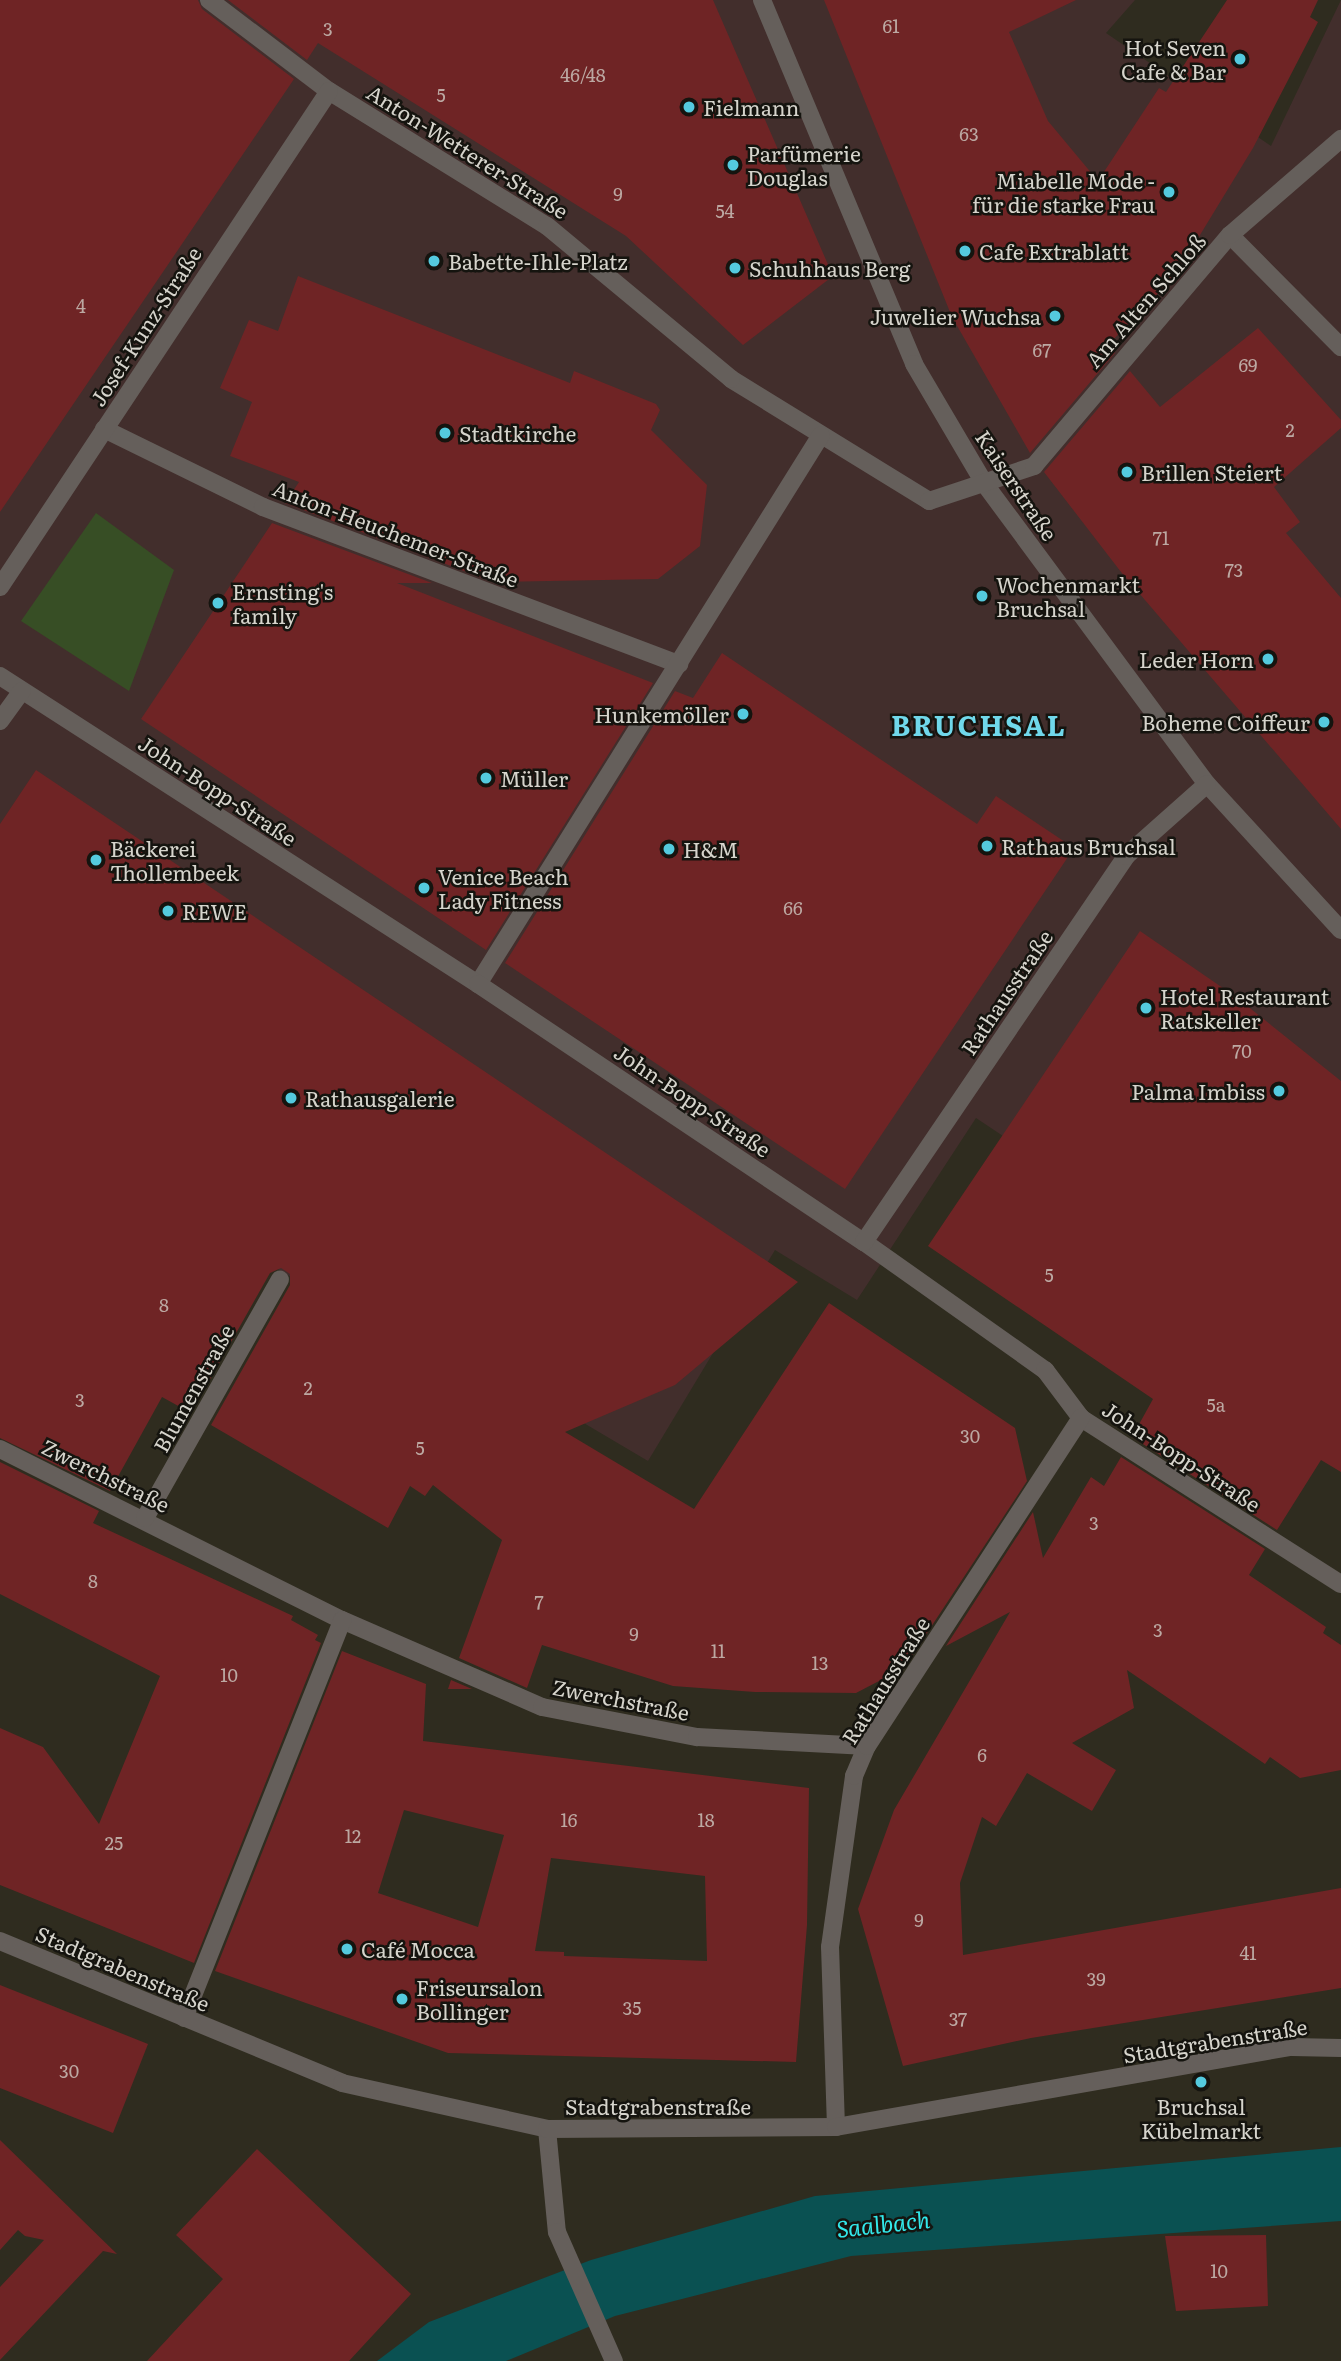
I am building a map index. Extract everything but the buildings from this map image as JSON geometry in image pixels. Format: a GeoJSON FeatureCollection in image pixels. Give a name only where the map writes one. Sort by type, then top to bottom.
{"type":"FeatureCollection","features":[{"type":"Feature","properties":{"kind":"street","name":"Anton-Wetterer-Straße"},"geometry":{"type":"LineString","coordinates":[[209,0],[329,91],[547,226],[731,379],[929,500],[984,483]]}},
{"type":"Feature","properties":{"kind":"street","name":"Kaiserstraße"},"geometry":{"type":"LineString","coordinates":[[762,0],[914,364],[984,483],[1207,784],[1341,929]]}},
{"type":"Feature","properties":{"kind":"street","name":"Josef-Kunz-Straße"},"geometry":{"type":"LineString","coordinates":[[0,587],[329,91]]}},
{"type":"Feature","properties":{"kind":"street","name":"Am Alten Schloß"},"geometry":{"type":"LineString","coordinates":[[984,483],[1034,466],[1230,235],[1341,139]]}},
{"type":"Feature","properties":{"kind":"street"},"geometry":{"type":"LineString","coordinates":[[1230,235],[1341,347]]}},
{"type":"Feature","properties":{"kind":"street","name":"Anton-Heuchemer-Straße"},"geometry":{"type":"LineString","coordinates":[[104,429],[263,507],[679,664]]}},
{"type":"Feature","properties":{"kind":"street"},"geometry":{"type":"LineString","coordinates":[[478,984],[821,435]]}},
{"type":"Feature","properties":{"kind":"street","name":"John-Bopp-Straße"},"geometry":{"type":"LineString","coordinates":[[0,676],[478,984],[864,1242],[1045,1370],[1080,1418],[1341,1584]]}},
{"type":"Feature","properties":{"kind":"street"},"geometry":{"type":"LineString","coordinates":[[0,721],[22,691]]}},
{"type":"Feature","properties":{"kind":"street","name":"Rathausstraße"},"geometry":{"type":"LineString","coordinates":[[864,1242],[1126,856],[1207,784]]}},
{"type":"Feature","properties":{"kind":"street","name":"Blumenstraße"},"geometry":{"type":"LineString","coordinates":[[145,1518],[281,1279]]}},
{"type":"Feature","properties":{"kind":"street","name":"Rathausstraße"},"geometry":{"type":"LineString","coordinates":[[836,2127],[830,1947],[843,1831],[854,1776],[867,1746],[1080,1418]]}},
{"type":"Feature","properties":{"kind":"street","name":"Zwerchstraße"},"geometry":{"type":"LineString","coordinates":[[0,1448],[145,1518],[342,1620],[542,1707],[697,1737],[867,1746]]}},
{"type":"Feature","properties":{"kind":"street"},"geometry":{"type":"LineString","coordinates":[[184,2018],[342,1620]]}},
{"type":"Feature","properties":{"kind":"street","name":"Stadtgrabenstraße"},"geometry":{"type":"LineString","coordinates":[[0,1941],[342,2082],[547,2129],[836,2127],[1292,2047],[1341,2048]]}},
{"type":"Feature","properties":{"kind":"street"},"geometry":{"type":"LineString","coordinates":[[547,2129],[557,2232],[572,2258],[602,2325],[614,2361]]}},
{"type":"Feature","properties":{"kind":"shaded area"},"geometry":{"type":"Polygon","coordinates":[[[0,0],[1135,0],[1106,33],[1271,146],[1341,0],[1341,1278],[1093,1196],[976,1118],[857,1300],[775,1250],[648,1461],[411,1321],[397,1342],[28,1116],[0,1055],[0,0]]]}},
{"type":"Feature","properties":{"kind":"green space"},"geometry":{"type":"Polygon","coordinates":[[[96,513],[174,570],[129,691],[21,621],[96,513]]]}},
{"type":"Feature","properties":{"kind":"water","name":"Saalbach"},"geometry":{"type":"Polygon","coordinates":[[[1341,2147],[1341,2221],[851,2256],[615,2316],[506,2361],[377,2361],[429,2322],[591,2260],[815,2196],[1341,2147]]]}},
{"type":"Feature","properties":{"kind":"place","name":"Hot Seven Cafe & Bar"},"geometry":{"type":"Point","coordinates":[1240,59]}},
{"type":"Feature","properties":{"kind":"place","name":"Fielmann"},"geometry":{"type":"Point","coordinates":[689,107]}},
{"type":"Feature","properties":{"kind":"place","name":"Parfümerie Douglas"},"geometry":{"type":"Point","coordinates":[733,165]}},
{"type":"Feature","properties":{"kind":"place","name":"Miabelle Mode - für die starke Frau"},"geometry":{"type":"Point","coordinates":[1169,192]}},
{"type":"Feature","properties":{"kind":"place","name":"Cafe Extrablatt"},"geometry":{"type":"Point","coordinates":[965,251]}},
{"type":"Feature","properties":{"kind":"place","name":"Babette-Ihle-Platz"},"geometry":{"type":"Point","coordinates":[434,261]}},
{"type":"Feature","properties":{"kind":"place","name":"Schuhhaus Berg"},"geometry":{"type":"Point","coordinates":[735,268]}},
{"type":"Feature","properties":{"kind":"place","name":"Juwelier Wuchsa"},"geometry":{"type":"Point","coordinates":[1055,316]}},
{"type":"Feature","properties":{"kind":"place","name":"Stadtkirche"},"geometry":{"type":"Point","coordinates":[445,433]}},
{"type":"Feature","properties":{"kind":"place","name":"Brillen Steiert"},"geometry":{"type":"Point","coordinates":[1127,472]}},
{"type":"Feature","properties":{"kind":"place","name":"Wochenmarkt Bruchsal"},"geometry":{"type":"Point","coordinates":[982,596]}},
{"type":"Feature","properties":{"kind":"place","name":"Ernsting's family"},"geometry":{"type":"Point","coordinates":[218,603]}},
{"type":"Feature","properties":{"kind":"place","name":"Leder Horn"},"geometry":{"type":"Point","coordinates":[1268,659]}},
{"type":"Feature","properties":{"kind":"place","name":"Hunkemöller"},"geometry":{"type":"Point","coordinates":[743,714]}},
{"type":"Feature","properties":{"kind":"place","name":"Boheme Coiffeur"},"geometry":{"type":"Point","coordinates":[1324,722]}},
{"type":"Feature","properties":{"kind":"place","name":"Müller"},"geometry":{"type":"Point","coordinates":[486,778]}},
{"type":"Feature","properties":{"kind":"place","name":"Rathaus Bruchsal"},"geometry":{"type":"Point","coordinates":[987,846]}},
{"type":"Feature","properties":{"kind":"place","name":"H&M"},"geometry":{"type":"Point","coordinates":[669,849]}},
{"type":"Feature","properties":{"kind":"place","name":"Bäckerei Thollembeek"},"geometry":{"type":"Point","coordinates":[96,860]}},
{"type":"Feature","properties":{"kind":"place","name":"Venice Beach Lady Fitness"},"geometry":{"type":"Point","coordinates":[424,888]}},
{"type":"Feature","properties":{"kind":"place","name":"REWE"},"geometry":{"type":"Point","coordinates":[168,911]}},
{"type":"Feature","properties":{"kind":"place","name":"Hotel Restaurant Ratskeller"},"geometry":{"type":"Point","coordinates":[1146,1008]}},
{"type":"Feature","properties":{"kind":"place","name":"Palma Imbiss"},"geometry":{"type":"Point","coordinates":[1279,1091]}},
{"type":"Feature","properties":{"kind":"place","name":"Rathausgalerie"},"geometry":{"type":"Point","coordinates":[291,1098]}},
{"type":"Feature","properties":{"kind":"place","name":"Café Mocca"},"geometry":{"type":"Point","coordinates":[347,1949]}},
{"type":"Feature","properties":{"kind":"place","name":"Friseursalon Bollinger"},"geometry":{"type":"Point","coordinates":[402,1999]}},
{"type":"Feature","properties":{"kind":"place","name":"Bruchsal Kübelmarkt"},"geometry":{"type":"Point","coordinates":[1201,2082]}},
{"type":"Feature","properties":{"kind":"district","name":"BRUCHSAL"},"geometry":{"type":"Point","coordinates":[979,724]}}]}
